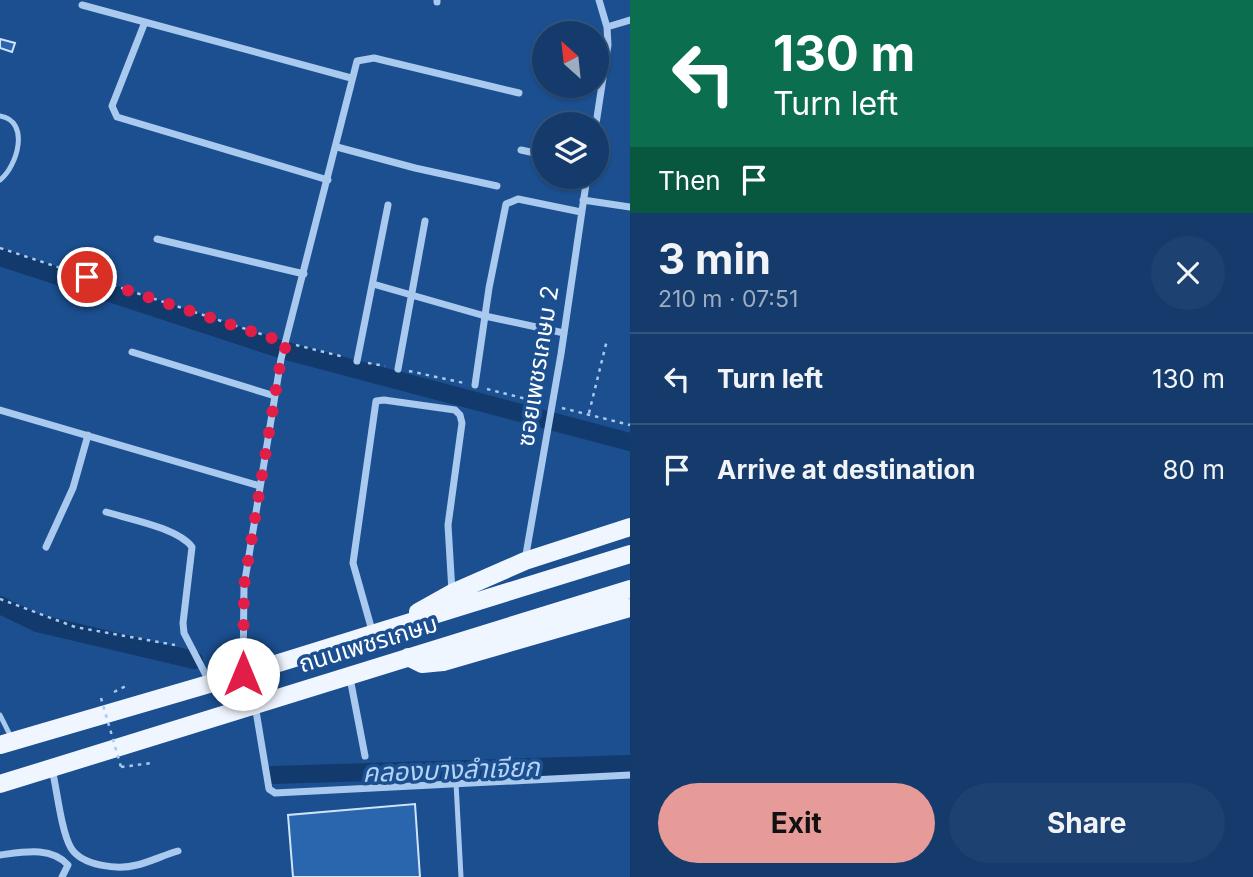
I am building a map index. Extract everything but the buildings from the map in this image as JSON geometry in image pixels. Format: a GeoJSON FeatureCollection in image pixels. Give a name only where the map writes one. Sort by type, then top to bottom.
{"type":"FeatureCollection","features":[{"type":"Feature","properties":{"kind":"main road"},"geometry":{"type":"LineString","coordinates":[[379,633],[452,593],[525,561],[630,527]]}},
{"type":"Feature","properties":{"kind":"main road","name":"ถนนเพชรเกษม"},"geometry":{"type":"LineString","coordinates":[[6,743],[379,633],[630,554]]}},
{"type":"Feature","properties":{"kind":"main road","name":"ถนนเพชรเกษม"},"geometry":{"type":"LineString","coordinates":[[0,784],[630,589]]}},
{"type":"Feature","properties":{"kind":"main road"},"geometry":{"type":"LineString","coordinates":[[408,657],[422,664],[443,662],[630,608]]}},
{"type":"Feature","properties":{"kind":"street"},"geometry":{"type":"LineString","coordinates":[[599,0],[605,21]]}},
{"type":"Feature","properties":{"kind":"street"},"geometry":{"type":"LineString","coordinates":[[82,5],[351,78]]}},
{"type":"Feature","properties":{"kind":"street"},"geometry":{"type":"LineString","coordinates":[[609,26],[630,20]]}},
{"type":"Feature","properties":{"kind":"street"},"geometry":{"type":"LineString","coordinates":[[145,22],[112,106],[117,117],[328,180]]}},
{"type":"Feature","properties":{"kind":"street"},"geometry":{"type":"LineString","coordinates":[[243,674],[244,586],[281,359],[357,61],[374,58],[519,93]]}},
{"type":"Feature","properties":{"kind":"street"},"geometry":{"type":"LineString","coordinates":[[337,147],[497,186]]}},
{"type":"Feature","properties":{"kind":"street"},"geometry":{"type":"LineString","coordinates":[[521,150],[532,152]]}},
{"type":"Feature","properties":{"kind":"street","name":"ซอยเพชรเกษม 2"},"geometry":{"type":"LineString","coordinates":[[525,561],[564,333],[585,189]]}},
{"type":"Feature","properties":{"kind":"street"},"geometry":{"type":"LineString","coordinates":[[475,385],[506,204],[518,200],[581,212]]}},
{"type":"Feature","properties":{"kind":"street"},"geometry":{"type":"LineString","coordinates":[[583,200],[630,207]]}},
{"type":"Feature","properties":{"kind":"street"},"geometry":{"type":"LineString","coordinates":[[357,361],[388,205]]}},
{"type":"Feature","properties":{"kind":"street"},"geometry":{"type":"LineString","coordinates":[[398,369],[425,221]]}},
{"type":"Feature","properties":{"kind":"street"},"geometry":{"type":"LineString","coordinates":[[157,239],[304,274]]}},
{"type":"Feature","properties":{"kind":"street"},"geometry":{"type":"LineString","coordinates":[[373,284],[485,316],[564,333]]}},
{"type":"Feature","properties":{"kind":"street"},"geometry":{"type":"LineString","coordinates":[[132,352],[275,396]]}},
{"type":"Feature","properties":{"kind":"street"},"geometry":{"type":"LineString","coordinates":[[379,633],[353,563],[376,401],[455,410],[460,415],[462,423],[448,525],[452,593]]}},
{"type":"Feature","properties":{"kind":"street"},"geometry":{"type":"LineString","coordinates":[[0,410],[260,486]]}},
{"type":"Feature","properties":{"kind":"street"},"geometry":{"type":"LineString","coordinates":[[46,547],[73,488],[88,435]]}},
{"type":"Feature","properties":{"kind":"street"},"geometry":{"type":"LineString","coordinates":[[106,512],[186,539],[192,547],[184,633],[210,684]]}},
{"type":"Feature","properties":{"kind":"street"},"geometry":{"type":"LineString","coordinates":[[349,675],[365,756]]}},
{"type":"Feature","properties":{"kind":"street"},"geometry":{"type":"LineString","coordinates":[[255,705],[269,789],[275,793],[630,775]]}},
{"type":"Feature","properties":{"kind":"street"},"geometry":{"type":"LineString","coordinates":[[52,768],[66,836],[71,849],[80,859],[114,866],[135,866],[178,851]]}},
{"type":"Feature","properties":{"kind":"street"},"geometry":{"type":"LineString","coordinates":[[0,855],[50,853],[68,865],[62,877]]}},
{"type":"Feature","properties":{"kind":"lane"},"geometry":{"type":"LineString","coordinates":[[0,116],[13,123],[18,135],[15,159],[8,174],[0,180]]}},
{"type":"Feature","properties":{"kind":"lane"},"geometry":{"type":"LineString","coordinates":[[0,715],[6,743]]}},
{"type":"Feature","properties":{"kind":"lane"},"geometry":{"type":"LineString","coordinates":[[456,783],[461,877]]}},
{"type":"Feature","properties":{"kind":"path"},"geometry":{"type":"LineString","coordinates":[[0,247],[286,344],[475,385],[551,410],[589,414],[630,425]]}},
{"type":"Feature","properties":{"kind":"path"},"geometry":{"type":"LineString","coordinates":[[589,414],[607,340]]}},
{"type":"Feature","properties":{"kind":"path"},"geometry":{"type":"LineString","coordinates":[[0,599],[75,627],[143,640],[191,645]]}},
{"type":"Feature","properties":{"kind":"path"},"geometry":{"type":"LineString","coordinates":[[128,685],[102,698],[121,767],[152,763]]}},
{"type":"Feature","properties":{"kind":"waterway"},"geometry":{"type":"LineString","coordinates":[[0,257],[283,350],[630,442]]}},
{"type":"Feature","properties":{"kind":"waterway","name":"คลองบางลำเจียก"},"geometry":{"type":"LineString","coordinates":[[0,605],[37,623],[194,660]]}},
{"type":"Feature","properties":{"kind":"waterway","name":"คลองบางลำเจียก"},"geometry":{"type":"LineString","coordinates":[[272,775],[630,764]]}},
{"type":"Feature","properties":{"kind":"route"},"geometry":{"type":"LineString","coordinates":[[87,277],[287,343],[281,359],[244,586],[243,674]]}}]}
